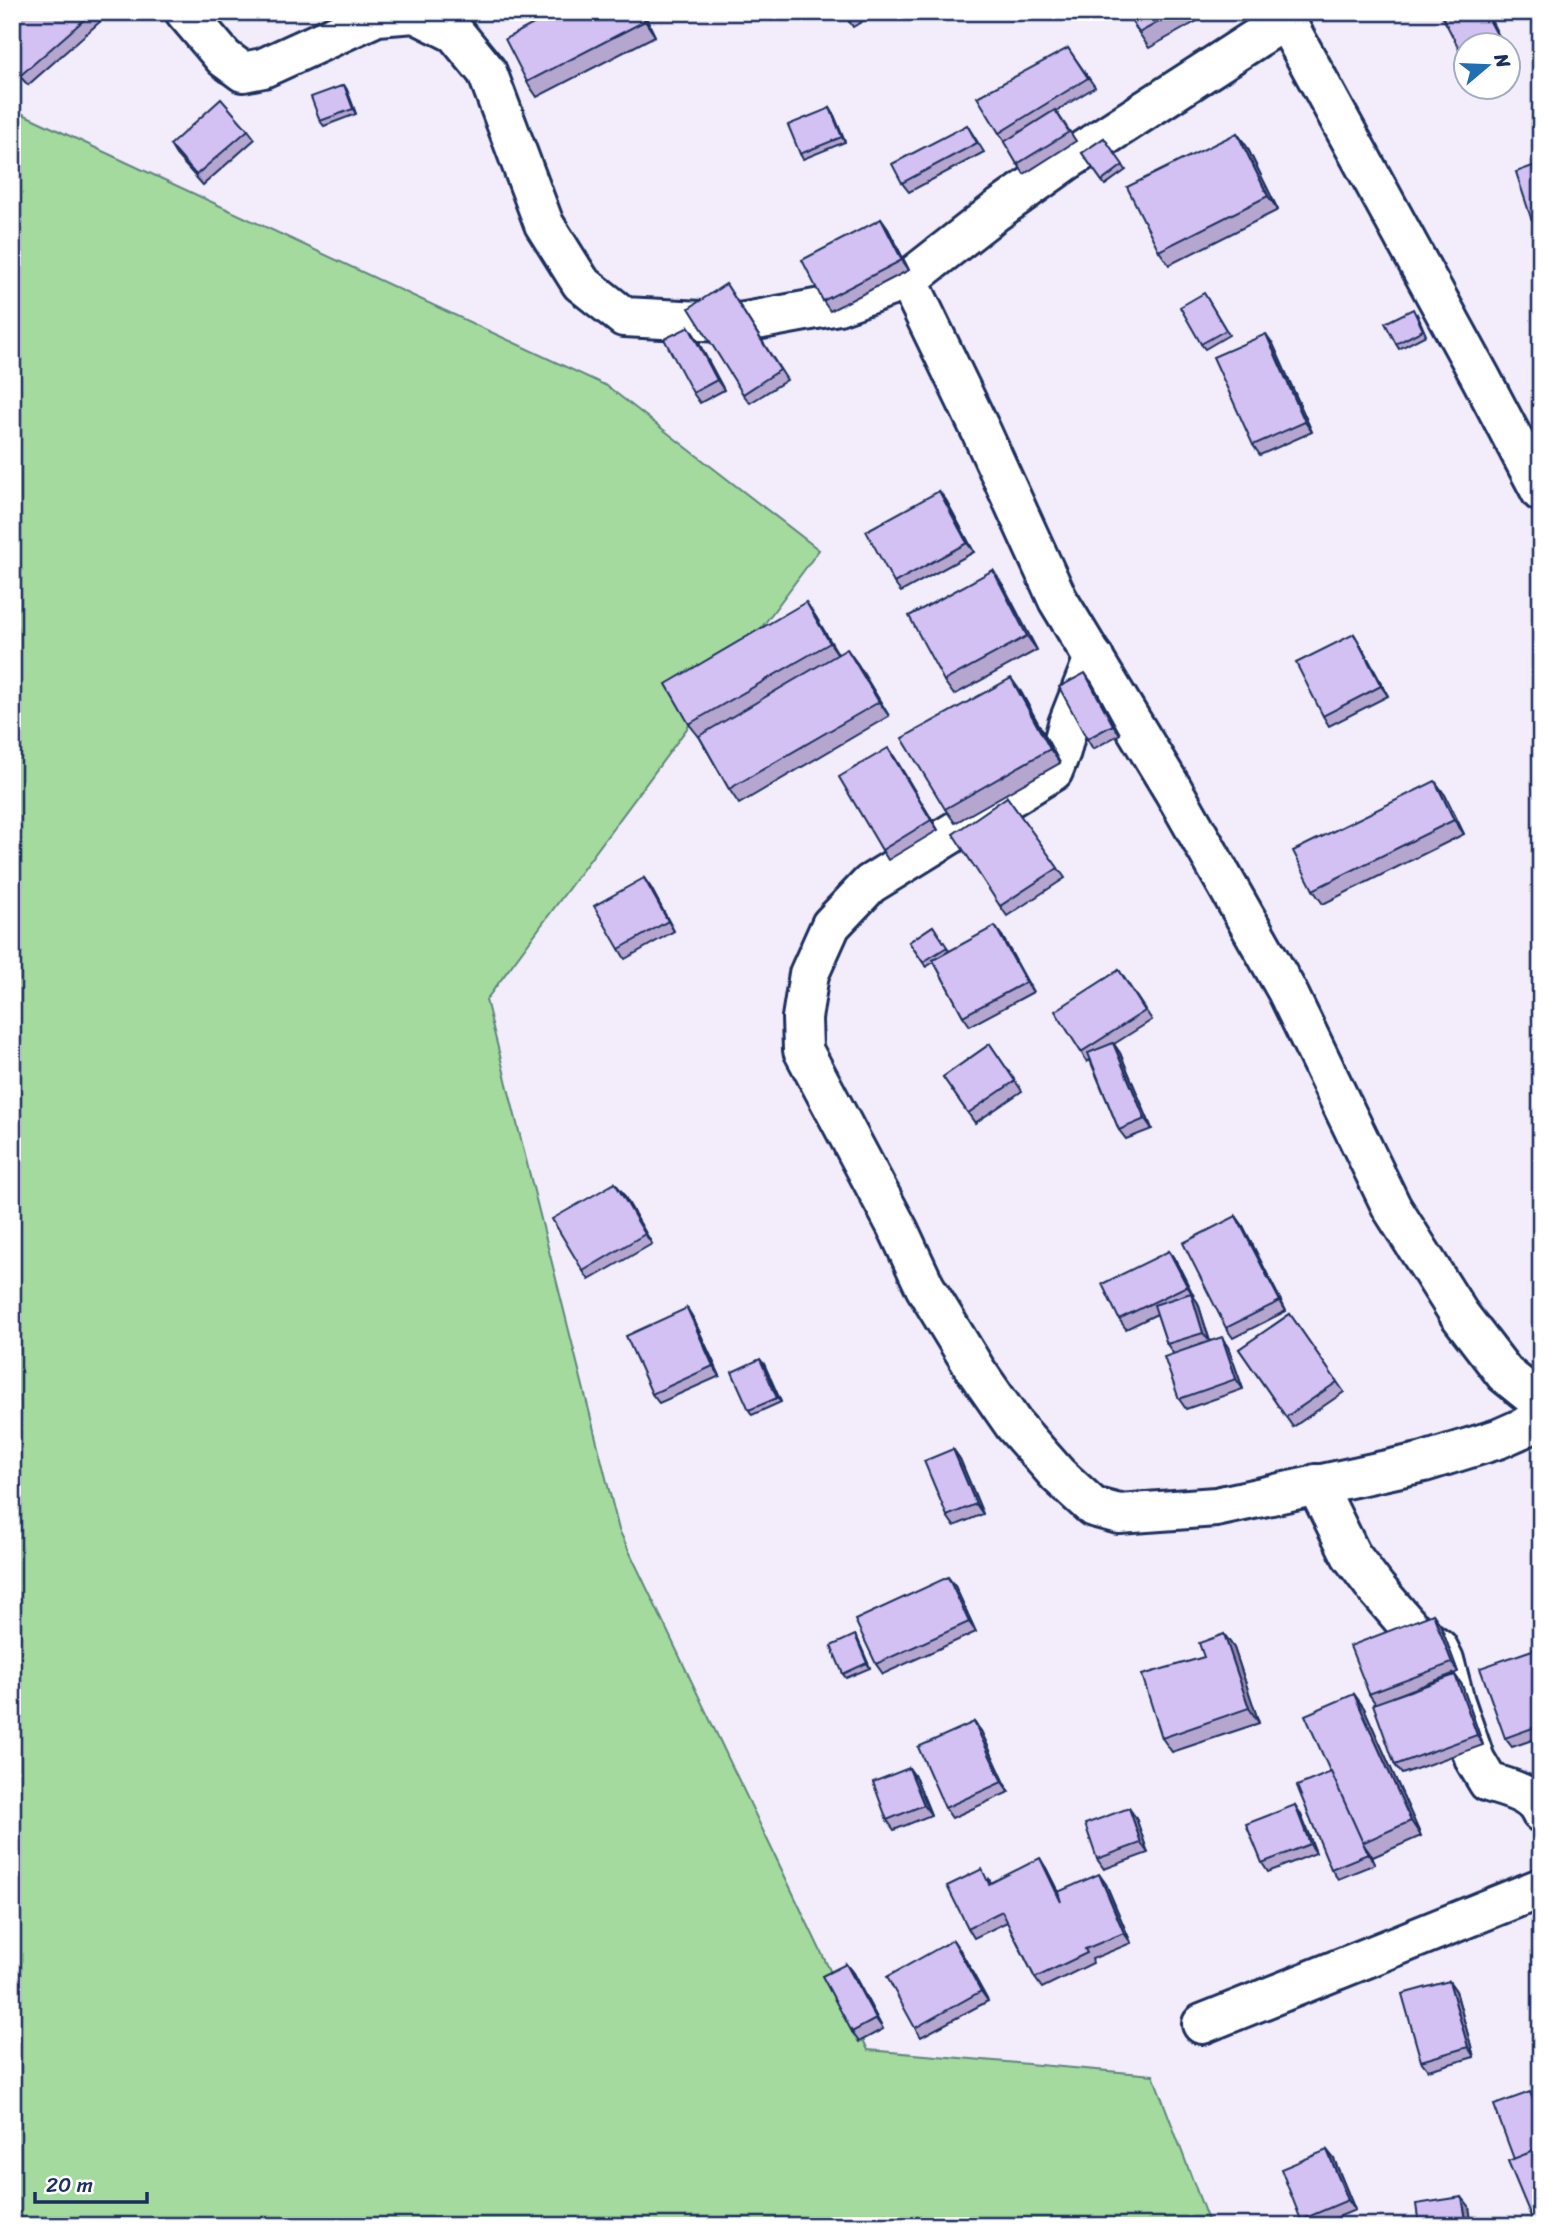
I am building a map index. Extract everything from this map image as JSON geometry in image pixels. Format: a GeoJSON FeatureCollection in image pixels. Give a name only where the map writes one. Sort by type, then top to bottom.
{"type":"FeatureCollection","features":[{"type":"Feature","properties":{"kind":"street"},"geometry":{"type":"LineString","coordinates":[[185,12],[224,58],[243,72],[263,68],[377,16],[415,13],[455,33],[487,72],[544,224],[581,283],[624,317],[740,323],[838,304],[908,280],[1065,162],[1283,16],[1541,492]]}},
{"type":"Feature","properties":{"kind":"street"},"geometry":{"type":"LineString","coordinates":[[908,280],[1058,600],[1173,790],[1287,991],[1392,1208],[1459,1314],[1505,1374],[1541,1403]]}},
{"type":"Feature","properties":{"kind":"street"},"geometry":{"type":"LineString","coordinates":[[1094,658],[1053,771],[870,884],[831,925],[809,974],[802,1018],[803,1050],[899,1231],[925,1287],[975,1369],[1014,1425],[1058,1475],[1093,1507],[1119,1514],[1216,1507],[1424,1462],[1499,1440],[1541,1420]]}},
{"type":"Feature","properties":{"kind":"street"},"geometry":{"type":"LineString","coordinates":[[1316,1484],[1351,1555],[1412,1629],[1437,1648],[1444,1661],[1475,1760],[1488,1782],[1518,1792],[1538,1806],[1541,1813]]}},
{"type":"Feature","properties":{"kind":"street"},"geometry":{"type":"LineString","coordinates":[[1202,2024],[1541,1888]]}},
{"type":"Feature","properties":{"kind":"green space"},"geometry":{"type":"Polygon","coordinates":[[[12,109],[607,386],[819,550],[486,1000],[619,1530],[868,2050],[1153,2075],[1210,2226],[12,2226],[12,109]]]}},
{"type":"Feature","properties":{"kind":"building"},"geometry":{"type":"Polygon","coordinates":[[[12,12],[93,12],[21,75],[12,66],[12,12]]]}},
{"type":"Feature","properties":{"kind":"building"},"geometry":{"type":"Polygon","coordinates":[[[556,12],[640,12],[645,21],[527,82],[505,39],[556,12]]]}},
{"type":"Feature","properties":{"kind":"building"},"geometry":{"type":"Polygon","coordinates":[[[843,12],[866,12],[849,22],[843,12]]]}},
{"type":"Feature","properties":{"kind":"building"},"geometry":{"type":"Polygon","coordinates":[[[1127,12],[1177,12],[1139,33],[1127,12]]]}},
{"type":"Feature","properties":{"kind":"building"},"geometry":{"type":"Polygon","coordinates":[[[1440,12],[1485,12],[1496,32],[1452,32],[1452,35],[1440,12]]]}},
{"type":"Feature","properties":{"kind":"building"},"geometry":{"type":"Polygon","coordinates":[[[1068,48],[1088,78],[999,133],[977,97],[1068,48]]]}},
{"type":"Feature","properties":{"kind":"building"},"geometry":{"type":"Polygon","coordinates":[[[344,85],[353,109],[320,121],[311,97],[344,85]]]}},
{"type":"Feature","properties":{"kind":"building"},"geometry":{"type":"Polygon","coordinates":[[[221,99],[248,130],[196,175],[170,145],[221,99]]]}},
{"type":"Feature","properties":{"kind":"building"},"geometry":{"type":"Polygon","coordinates":[[[830,108],[842,137],[800,154],[788,125],[830,108]]]}},
{"type":"Feature","properties":{"kind":"building"},"geometry":{"type":"Polygon","coordinates":[[[1055,110],[1069,132],[1017,164],[1004,142],[1055,110]]]}},
{"type":"Feature","properties":{"kind":"building"},"geometry":{"type":"Polygon","coordinates":[[[967,125],[977,143],[902,183],[892,164],[967,125]]]}},
{"type":"Feature","properties":{"kind":"building"},"geometry":{"type":"Polygon","coordinates":[[[1237,133],[1268,196],[1159,251],[1127,187],[1237,133]]]}},
{"type":"Feature","properties":{"kind":"building"},"geometry":{"type":"Polygon","coordinates":[[[1104,138],[1123,165],[1102,181],[1082,153],[1104,138]]]}},
{"type":"Feature","properties":{"kind":"building"},"geometry":{"type":"Polygon","coordinates":[[[1541,163],[1541,215],[1531,218],[1516,172],[1541,163]]]}},
{"type":"Feature","properties":{"kind":"building"},"geometry":{"type":"Polygon","coordinates":[[[881,219],[902,260],[823,301],[802,260],[881,219]]]}},
{"type":"Feature","properties":{"kind":"building"},"geometry":{"type":"Polygon","coordinates":[[[726,284],[780,370],[743,394],[689,308],[726,284]]]}},
{"type":"Feature","properties":{"kind":"building"},"geometry":{"type":"Polygon","coordinates":[[[1204,293],[1226,330],[1201,344],[1180,307],[1204,293]]]}},
{"type":"Feature","properties":{"kind":"building"},"geometry":{"type":"Polygon","coordinates":[[[1413,309],[1423,330],[1396,344],[1385,323],[1413,309]]]}},
{"type":"Feature","properties":{"kind":"building"},"geometry":{"type":"Polygon","coordinates":[[[689,327],[717,380],[693,393],[664,339],[689,327]]]}},
{"type":"Feature","properties":{"kind":"building"},"geometry":{"type":"Polygon","coordinates":[[[1266,334],[1305,422],[1253,445],[1213,357],[1266,334]]]}},
{"type":"Feature","properties":{"kind":"building"},"geometry":{"type":"Polygon","coordinates":[[[939,491],[967,543],[894,583],[866,531],[939,491]]]}},
{"type":"Feature","properties":{"kind":"building"},"geometry":{"type":"Polygon","coordinates":[[[993,570],[1027,636],[944,681],[909,616],[993,570]]]}},
{"type":"Feature","properties":{"kind":"building"},"geometry":{"type":"Polygon","coordinates":[[[806,602],[830,643],[689,724],[666,684],[806,602]]]}},
{"type":"Feature","properties":{"kind":"building"},"geometry":{"type":"Polygon","coordinates":[[[1354,634],[1381,686],[1323,716],[1296,663],[1354,634]]]}},
{"type":"Feature","properties":{"kind":"building"},"geometry":{"type":"Polygon","coordinates":[[[847,649],[879,702],[729,789],[699,736],[847,649]]]}},
{"type":"Feature","properties":{"kind":"building"},"geometry":{"type":"Polygon","coordinates":[[[1085,673],[1113,725],[1087,739],[1059,687],[1085,673]]]}},
{"type":"Feature","properties":{"kind":"building"},"geometry":{"type":"Polygon","coordinates":[[[1011,678],[1050,749],[945,809],[902,738],[1011,678]]]}},
{"type":"Feature","properties":{"kind":"building"},"geometry":{"type":"Polygon","coordinates":[[[888,748],[931,820],[882,850],[839,777],[888,748]]]}},
{"type":"Feature","properties":{"kind":"building"},"geometry":{"type":"Polygon","coordinates":[[[1435,781],[1454,820],[1313,890],[1293,851],[1435,781]]]}},
{"type":"Feature","properties":{"kind":"building"},"geometry":{"type":"Polygon","coordinates":[[[1007,797],[1058,868],[1000,906],[953,834],[1007,797]]]}},
{"type":"Feature","properties":{"kind":"building"},"geometry":{"type":"Polygon","coordinates":[[[644,878],[668,921],[619,949],[594,906],[644,878]]]}},
{"type":"Feature","properties":{"kind":"building"},"geometry":{"type":"Polygon","coordinates":[[[933,926],[947,947],[923,962],[909,942],[933,926]]]}},
{"type":"Feature","properties":{"kind":"building"},"geometry":{"type":"Polygon","coordinates":[[[995,926],[1026,982],[963,1016],[933,960],[995,926]]]}},
{"type":"Feature","properties":{"kind":"building"},"geometry":{"type":"Polygon","coordinates":[[[1119,970],[1145,1011],[1081,1052],[1055,1011],[1119,970]]]}},
{"type":"Feature","properties":{"kind":"building"},"geometry":{"type":"Polygon","coordinates":[[[1113,1043],[1145,1119],[1119,1130],[1088,1053],[1113,1043]]]}},
{"type":"Feature","properties":{"kind":"building"},"geometry":{"type":"Polygon","coordinates":[[[990,1044],[1015,1081],[968,1113],[943,1077],[990,1044]]]}},
{"type":"Feature","properties":{"kind":"building"},"geometry":{"type":"Polygon","coordinates":[[[615,1183],[645,1234],[583,1271],[552,1219],[615,1183]]]}},
{"type":"Feature","properties":{"kind":"building"},"geometry":{"type":"Polygon","coordinates":[[[1236,1216],[1280,1301],[1226,1328],[1183,1243],[1236,1216]]]}},
{"type":"Feature","properties":{"kind":"building"},"geometry":{"type":"Polygon","coordinates":[[[1169,1251],[1187,1286],[1119,1319],[1102,1284],[1169,1251]]]}},
{"type":"Feature","properties":{"kind":"building"},"geometry":{"type":"Polygon","coordinates":[[[1191,1293],[1203,1333],[1167,1344],[1154,1305],[1191,1293]]]}},
{"type":"Feature","properties":{"kind":"building"},"geometry":{"type":"Polygon","coordinates":[[[687,1308],[713,1366],[652,1394],[626,1336],[687,1308]]]}},
{"type":"Feature","properties":{"kind":"building"},"geometry":{"type":"Polygon","coordinates":[[[1290,1314],[1337,1382],[1286,1417],[1239,1349],[1290,1314]]]}},
{"type":"Feature","properties":{"kind":"building"},"geometry":{"type":"Polygon","coordinates":[[[1222,1337],[1236,1379],[1179,1399],[1164,1357],[1222,1337]]]}},
{"type":"Feature","properties":{"kind":"building"},"geometry":{"type":"Polygon","coordinates":[[[760,1359],[777,1398],[749,1410],[732,1372],[760,1359]]]}},
{"type":"Feature","properties":{"kind":"building"},"geometry":{"type":"Polygon","coordinates":[[[953,1449],[976,1504],[947,1516],[924,1461],[953,1449]]]}},
{"type":"Feature","properties":{"kind":"building"},"geometry":{"type":"Polygon","coordinates":[[[948,1577],[969,1622],[876,1664],[855,1620],[948,1577]]]}},
{"type":"Feature","properties":{"kind":"building"},"geometry":{"type":"Polygon","coordinates":[[[1433,1614],[1452,1663],[1369,1694],[1350,1646],[1433,1614]]]}},
{"type":"Feature","properties":{"kind":"building"},"geometry":{"type":"Polygon","coordinates":[[[1224,1634],[1249,1708],[1162,1738],[1142,1675],[1204,1657],[1199,1643],[1224,1634]]]}},
{"type":"Feature","properties":{"kind":"building"},"geometry":{"type":"Polygon","coordinates":[[[855,1635],[867,1663],[843,1674],[831,1646],[855,1635]]]}},
{"type":"Feature","properties":{"kind":"building"},"geometry":{"type":"Polygon","coordinates":[[[1541,1647],[1541,1725],[1505,1738],[1480,1668],[1541,1647]]]}},
{"type":"Feature","properties":{"kind":"building"},"geometry":{"type":"Polygon","coordinates":[[[1455,1675],[1477,1735],[1395,1765],[1373,1704],[1455,1675]]]}},
{"type":"Feature","properties":{"kind":"building"},"geometry":{"type":"Polygon","coordinates":[[[1354,1694],[1411,1821],[1362,1843],[1305,1715],[1354,1694]]]}},
{"type":"Feature","properties":{"kind":"building"},"geometry":{"type":"Polygon","coordinates":[[[974,1722],[1002,1782],[945,1808],[918,1747],[974,1722]]]}},
{"type":"Feature","properties":{"kind":"building"},"geometry":{"type":"Polygon","coordinates":[[[909,1768],[924,1805],[887,1820],[873,1782],[909,1768]]]}},
{"type":"Feature","properties":{"kind":"building"},"geometry":{"type":"Polygon","coordinates":[[[1331,1772],[1368,1854],[1331,1869],[1297,1786],[1331,1772]]]}},
{"type":"Feature","properties":{"kind":"building"},"geometry":{"type":"Polygon","coordinates":[[[1295,1805],[1310,1844],[1262,1863],[1246,1824],[1295,1805]]]}},
{"type":"Feature","properties":{"kind":"building"},"geometry":{"type":"Polygon","coordinates":[[[1129,1808],[1141,1843],[1097,1859],[1085,1824],[1129,1808]]]}},
{"type":"Feature","properties":{"kind":"building"},"geometry":{"type":"Polygon","coordinates":[[[1040,1858],[1061,1902],[1058,1892],[1099,1874],[1124,1933],[1085,1949],[1087,1953],[1035,1978],[1002,1911],[968,1928],[947,1886],[982,1869],[989,1884],[1040,1858]]]}},
{"type":"Feature","properties":{"kind":"building"},"geometry":{"type":"Polygon","coordinates":[[[953,1940],[981,1991],[915,2028],[887,1977],[953,1940]]]}},
{"type":"Feature","properties":{"kind":"building"},"geometry":{"type":"Polygon","coordinates":[[[846,1964],[876,2019],[852,2032],[822,1976],[846,1964]]]}},
{"type":"Feature","properties":{"kind":"building"},"geometry":{"type":"Polygon","coordinates":[[[1449,1981],[1468,2047],[1421,2061],[1402,1994],[1449,1981]]]}},
{"type":"Feature","properties":{"kind":"building"},"geometry":{"type":"Polygon","coordinates":[[[1530,2092],[1541,2122],[1541,2148],[1514,2159],[1494,2105],[1530,2092]]]}},
{"type":"Feature","properties":{"kind":"building"},"geometry":{"type":"Polygon","coordinates":[[[1541,2148],[1541,2226],[1535,2226],[1508,2161],[1541,2148]]]}},
{"type":"Feature","properties":{"kind":"building"},"geometry":{"type":"Polygon","coordinates":[[[1327,2150],[1348,2200],[1301,2220],[1281,2169],[1327,2150]]]}},
{"type":"Feature","properties":{"kind":"building"},"geometry":{"type":"Polygon","coordinates":[[[1462,2197],[1467,2226],[1419,2226],[1416,2204],[1462,2197]]]}}]}
